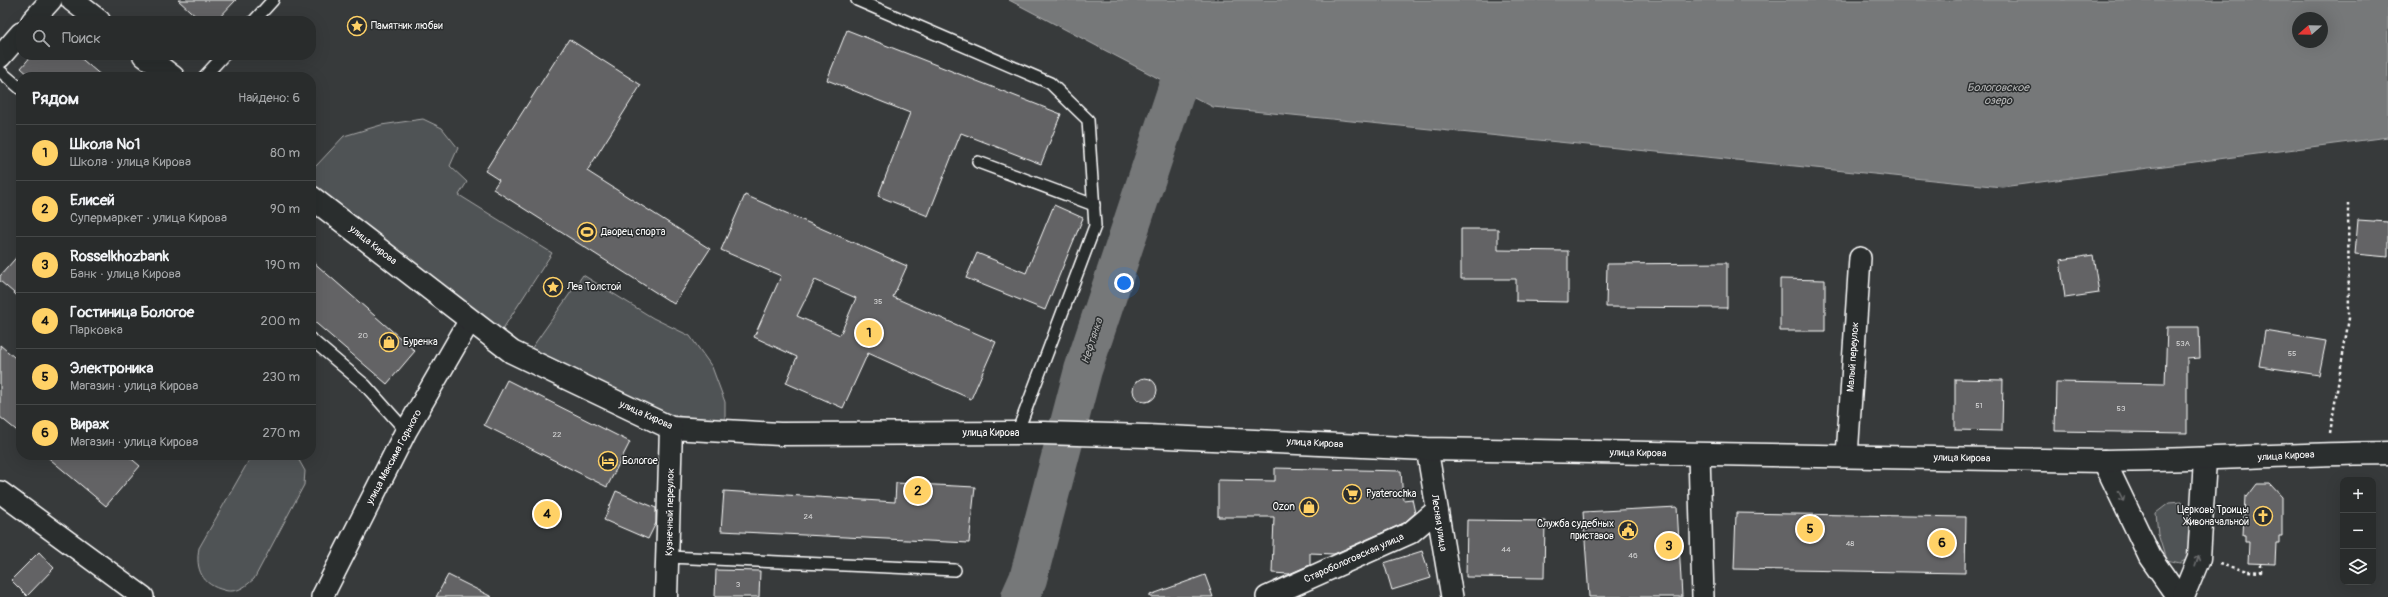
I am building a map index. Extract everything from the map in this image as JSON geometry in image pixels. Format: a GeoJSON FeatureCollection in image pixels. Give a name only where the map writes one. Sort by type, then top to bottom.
{"type":"FeatureCollection","features":[{"type":"Feature","properties":{"kind":"main road"},"geometry":{"type":"LineString","coordinates":[[72,0],[93,16]]}},
{"type":"Feature","properties":{"kind":"main road"},"geometry":{"type":"LineString","coordinates":[[151,60],[166,72]]}},
{"type":"Feature","properties":{"kind":"main road","name":"улица Кирова"},"geometry":{"type":"LineString","coordinates":[[316,201],[512,352],[671,428],[780,434],[1044,433],[1146,436],[1427,449],[2104,461],[2204,460],[2326,453],[2388,453]]}},
{"type":"Feature","properties":{"kind":"main road","name":"Кузнечный переулок"},"geometry":{"type":"LineString","coordinates":[[666,597],[669,557],[671,428]]}},
{"type":"Feature","properties":{"kind":"main road"},"geometry":{"type":"LineString","coordinates":[[2183,597],[2199,558],[2204,460]]}},
{"type":"Feature","properties":{"kind":"main road"},"geometry":{"type":"LineString","coordinates":[[2104,461],[2150,557],[2178,597]]}},
{"type":"Feature","properties":{"kind":"street"},"geometry":{"type":"LineString","coordinates":[[37,16],[51,0]]}},
{"type":"Feature","properties":{"kind":"street"},"geometry":{"type":"LineString","coordinates":[[0,56],[16,38]]}},
{"type":"Feature","properties":{"kind":"street","name":"Малый переулок"},"geometry":{"type":"LineString","coordinates":[[1847,456],[1860,258]]}},
{"type":"Feature","properties":{"kind":"street","name":"улица Максима Горького"},"geometry":{"type":"LineString","coordinates":[[322,597],[406,431],[470,320]]}},
{"type":"Feature","properties":{"kind":"street","name":"Лесная улица"},"geometry":{"type":"LineString","coordinates":[[1427,449],[1452,597]]}},
{"type":"Feature","properties":{"kind":"street"},"geometry":{"type":"LineString","coordinates":[[1699,454],[1704,597]]}},
{"type":"Feature","properties":{"kind":"street"},"geometry":{"type":"LineString","coordinates":[[0,492],[144,597]]}},
{"type":"Feature","properties":{"kind":"street","name":"Старобологовская улица"},"geometry":{"type":"LineString","coordinates":[[1267,597],[1410,533],[1437,510]]}},
{"type":"Feature","properties":{"kind":"lane"},"geometry":{"type":"LineString","coordinates":[[259,16],[273,0]]}},
{"type":"Feature","properties":{"kind":"lane"},"geometry":{"type":"LineString","coordinates":[[857,0],[1050,83],[1088,120],[1095,226],[1017,433]]}},
{"type":"Feature","properties":{"kind":"lane"},"geometry":{"type":"LineString","coordinates":[[209,72],[219,60]]}},
{"type":"Feature","properties":{"kind":"lane"},"geometry":{"type":"LineString","coordinates":[[0,71],[16,85]]}},
{"type":"Feature","properties":{"kind":"lane"},"geometry":{"type":"LineString","coordinates":[[978,162],[1094,205]]}},
{"type":"Feature","properties":{"kind":"lane"},"geometry":{"type":"LineString","coordinates":[[316,343],[365,385],[406,431]]}},
{"type":"Feature","properties":{"kind":"lane"},"geometry":{"type":"LineString","coordinates":[[669,557],[955,570]]}},
{"type":"Feature","properties":{"kind":"path"},"geometry":{"type":"LineString","coordinates":[[2326,453],[2349,318],[2348,204]]}},
{"type":"Feature","properties":{"kind":"path"},"geometry":{"type":"LineString","coordinates":[[2199,558],[2247,572],[2261,572],[2261,564]]}},
{"type":"Feature","properties":{"kind":"shaded area"},"geometry":{"type":"Polygon","coordinates":[[[423,119],[442,128],[458,148],[450,166],[467,182],[459,195],[552,253],[495,341],[316,196],[316,166],[344,136],[381,125],[423,119]]]}},
{"type":"Feature","properties":{"kind":"shaded area"},"geometry":{"type":"Polygon","coordinates":[[[583,275],[653,318],[690,336],[712,367],[725,402],[725,420],[684,417],[641,408],[524,359],[583,275]]]}},
{"type":"Feature","properties":{"kind":"shaded area"},"geometry":{"type":"Polygon","coordinates":[[[249,460],[299,460],[305,471],[304,485],[254,579],[240,589],[233,591],[226,591],[216,588],[205,580],[199,569],[199,548],[249,460]]]}},
{"type":"Feature","properties":{"kind":"shaded area"},"geometry":{"type":"Polygon","coordinates":[[[2181,502],[2189,506],[2195,521],[2191,557],[2180,563],[2166,560],[2158,534],[2156,513],[2169,503],[2181,502]]]}},
{"type":"Feature","properties":{"kind":"water","name":"Бологовское озеро"},"geometry":{"type":"Polygon","coordinates":[[[1009,0],[2388,0],[2388,137],[2002,187],[1213,107],[1009,0]]]}},
{"type":"Feature","properties":{"kind":"building"},"geometry":{"type":"Polygon","coordinates":[[[178,0],[236,0],[221,16],[196,16],[178,0]]]}},
{"type":"Feature","properties":{"kind":"building"},"geometry":{"type":"Polygon","coordinates":[[[847,30],[1061,114],[1041,164],[961,133],[928,216],[878,196],[910,113],[827,80],[847,30]]]}},
{"type":"Feature","properties":{"kind":"building"},"geometry":{"type":"Polygon","coordinates":[[[569,39],[641,85],[587,171],[710,249],[674,304],[493,189],[499,180],[485,171],[569,39]]]}},
{"type":"Feature","properties":{"kind":"building"},"geometry":{"type":"Polygon","coordinates":[[[28,60],[83,60],[97,72],[25,72],[21,68],[28,60]]]}},
{"type":"Feature","properties":{"kind":"building"},"geometry":{"type":"Polygon","coordinates":[[[745,195],[907,266],[893,297],[996,342],[971,399],[868,353],[843,408],[786,383],[797,357],[754,337],[781,276],[721,250],[745,195]],[[815,280],[797,316],[840,335],[856,298],[815,280]]]}},
{"type":"Feature","properties":{"kind":"building"},"geometry":{"type":"Polygon","coordinates":[[[1054,205],[1083,218],[1045,310],[966,278],[977,253],[1026,273],[1054,205]]]}},
{"type":"Feature","properties":{"kind":"building"},"geometry":{"type":"Polygon","coordinates":[[[2358,220],[2388,222],[2388,257],[2355,254],[2358,220]]]}},
{"type":"Feature","properties":{"kind":"building"},"geometry":{"type":"Polygon","coordinates":[[[1461,229],[1498,229],[1498,250],[1568,251],[1568,302],[1516,301],[1516,279],[1461,279],[1461,229]]]}},
{"type":"Feature","properties":{"kind":"building"},"geometry":{"type":"Polygon","coordinates":[[[2093,255],[2099,293],[2065,298],[2060,260],[2093,255]]]}},
{"type":"Feature","properties":{"kind":"building"},"geometry":{"type":"Polygon","coordinates":[[[16,258],[16,295],[0,281],[0,276],[16,258]]]}},
{"type":"Feature","properties":{"kind":"building"},"geometry":{"type":"Polygon","coordinates":[[[1727,263],[1727,308],[1606,307],[1607,264],[1727,263]]]}},
{"type":"Feature","properties":{"kind":"building"},"geometry":{"type":"Polygon","coordinates":[[[316,264],[415,351],[387,384],[316,323],[316,264]]]}},
{"type":"Feature","properties":{"kind":"building"},"geometry":{"type":"Polygon","coordinates":[[[1780,279],[1825,280],[1825,331],[1780,331],[1780,279]]]}},
{"type":"Feature","properties":{"kind":"building"},"geometry":{"type":"Polygon","coordinates":[[[2167,327],[2199,327],[2200,358],[2187,359],[2187,433],[2055,431],[2056,382],[2165,384],[2167,327]]]}},
{"type":"Feature","properties":{"kind":"building"},"geometry":{"type":"Polygon","coordinates":[[[2265,331],[2326,341],[2319,375],[2259,366],[2265,331]]]}},
{"type":"Feature","properties":{"kind":"building"},"geometry":{"type":"Polygon","coordinates":[[[0,345],[16,359],[16,430],[0,417],[0,345]]]}},
{"type":"Feature","properties":{"kind":"building"},"geometry":{"type":"Polygon","coordinates":[[[1145,378],[1154,381],[1157,390],[1154,399],[1145,402],[1136,399],[1133,390],[1136,381],[1145,378]]]}},
{"type":"Feature","properties":{"kind":"building"},"geometry":{"type":"Polygon","coordinates":[[[1955,379],[2003,380],[2002,431],[1955,430],[1955,379]]]}},
{"type":"Feature","properties":{"kind":"building"},"geometry":{"type":"Polygon","coordinates":[[[507,380],[630,442],[607,487],[484,425],[507,380]]]}},
{"type":"Feature","properties":{"kind":"building"},"geometry":{"type":"Polygon","coordinates":[[[51,460],[133,460],[140,466],[106,506],[51,460]]]}},
{"type":"Feature","properties":{"kind":"building"},"geometry":{"type":"Polygon","coordinates":[[[1275,468],[1401,471],[1403,500],[1412,499],[1415,513],[1404,523],[1334,554],[1310,553],[1310,565],[1289,574],[1272,573],[1274,517],[1218,517],[1218,480],[1275,481],[1275,468]]]}},
{"type":"Feature","properties":{"kind":"building"},"geometry":{"type":"Polygon","coordinates":[[[896,483],[975,487],[969,543],[721,531],[724,491],[895,502],[896,483]]]}},
{"type":"Feature","properties":{"kind":"building","name":"Церковь Троицы Живоначальной"},"geometry":{"type":"Polygon","coordinates":[[[2257,484],[2270,484],[2282,497],[2282,536],[2279,536],[2279,543],[2276,543],[2275,564],[2248,563],[2249,542],[2245,542],[2245,535],[2243,535],[2245,496],[2247,497],[2257,484]]]}},
{"type":"Feature","properties":{"kind":"building"},"geometry":{"type":"Polygon","coordinates":[[[616,491],[656,508],[656,523],[648,539],[604,520],[616,491]]]}},
{"type":"Feature","properties":{"kind":"building"},"geometry":{"type":"Polygon","coordinates":[[[1677,507],[1682,597],[1589,597],[1583,512],[1677,507]]]}},
{"type":"Feature","properties":{"kind":"building"},"geometry":{"type":"Polygon","coordinates":[[[1736,513],[1966,517],[1965,573],[1734,569],[1736,513]]]}},
{"type":"Feature","properties":{"kind":"building"},"geometry":{"type":"Polygon","coordinates":[[[1467,520],[1545,521],[1544,578],[1466,577],[1467,520]]]}},
{"type":"Feature","properties":{"kind":"building"},"geometry":{"type":"Polygon","coordinates":[[[1422,551],[1431,578],[1392,590],[1384,563],[1422,551]]]}},
{"type":"Feature","properties":{"kind":"building"},"geometry":{"type":"Polygon","coordinates":[[[39,552],[54,568],[27,596],[11,580],[39,552]]]}},
{"type":"Feature","properties":{"kind":"building"},"geometry":{"type":"Polygon","coordinates":[[[716,570],[760,571],[759,597],[715,597],[716,570]]]}},
{"type":"Feature","properties":{"kind":"building"},"geometry":{"type":"Polygon","coordinates":[[[448,575],[492,597],[436,597],[448,575]]]}},
{"type":"Feature","properties":{"kind":"building"},"geometry":{"type":"Polygon","coordinates":[[[1205,575],[1213,597],[1150,597],[1150,595],[1205,575]]]}},
{"type":"Feature","properties":{"kind":"waterway","name":"Нефтянка"},"geometry":{"type":"LineString","coordinates":[[1020,597],[1028,579],[1083,370],[1177,88]]}},
{"type":"Feature","properties":{"kind":"place","name":"Памятник любви"},"geometry":{"type":"Point","coordinates":[357,26]}},
{"type":"Feature","properties":{"kind":"place","name":"Дворец спорта"},"geometry":{"type":"Point","coordinates":[587,232]}},
{"type":"Feature","properties":{"kind":"place","name":"Лев Толстой"},"geometry":{"type":"Point","coordinates":[553,287]}},
{"type":"Feature","properties":{"kind":"place","name":"Школа №1"},"geometry":{"type":"Point","coordinates":[869,333]}},
{"type":"Feature","properties":{"kind":"place","name":"Буренка"},"geometry":{"type":"Point","coordinates":[389,342]}},
{"type":"Feature","properties":{"kind":"place","name":"Бологое"},"geometry":{"type":"Point","coordinates":[608,461]}},
{"type":"Feature","properties":{"kind":"place","name":"Елисей"},"geometry":{"type":"Point","coordinates":[918,491]}},
{"type":"Feature","properties":{"kind":"place","name":"Pyaterochka"},"geometry":{"type":"Point","coordinates":[1352,494]}},
{"type":"Feature","properties":{"kind":"place","name":"Ozon"},"geometry":{"type":"Point","coordinates":[1309,507]}},
{"type":"Feature","properties":{"kind":"place","name":"Гостиница Бологое"},"geometry":{"type":"Point","coordinates":[547,514]}},
{"type":"Feature","properties":{"kind":"place","name":"Церковь Троицы Живоначальной"},"geometry":{"type":"Point","coordinates":[2263,516]}},
{"type":"Feature","properties":{"kind":"place","name":"Электроника"},"geometry":{"type":"Point","coordinates":[1810,529]}},
{"type":"Feature","properties":{"kind":"place","name":"Служба судебных приставов"},"geometry":{"type":"Point","coordinates":[1628,530]}},
{"type":"Feature","properties":{"kind":"place","name":"Вираж"},"geometry":{"type":"Point","coordinates":[1942,543]}},
{"type":"Feature","properties":{"kind":"place","name":"Rosselkhozbank"},"geometry":{"type":"Point","coordinates":[1669,546]}}]}
